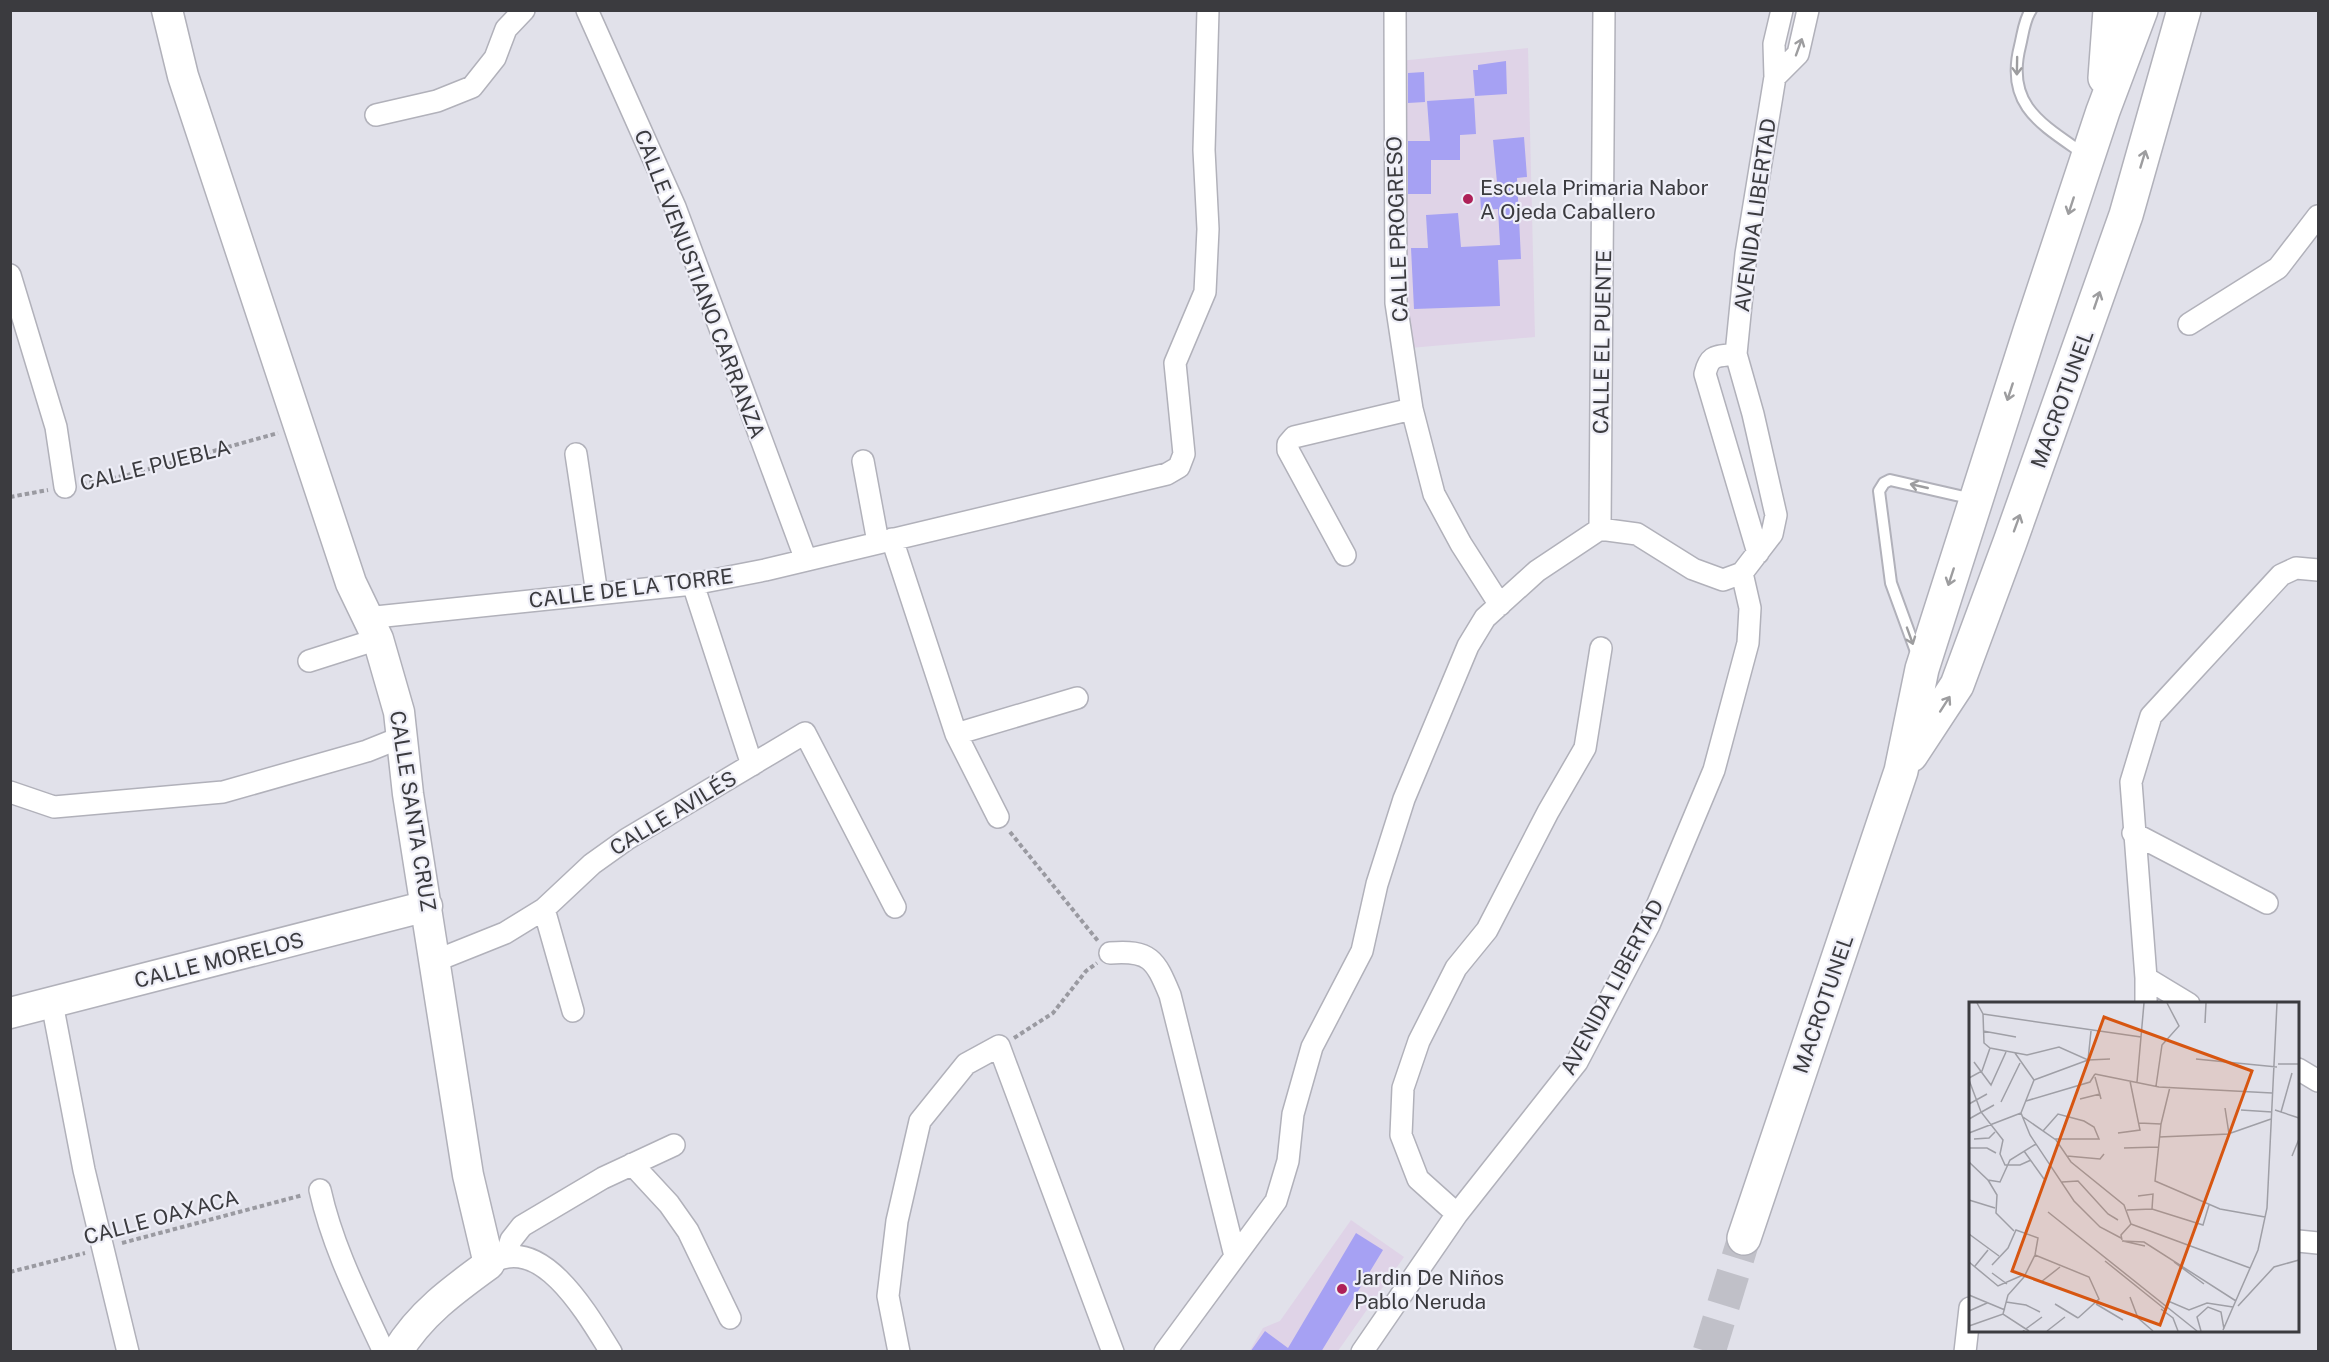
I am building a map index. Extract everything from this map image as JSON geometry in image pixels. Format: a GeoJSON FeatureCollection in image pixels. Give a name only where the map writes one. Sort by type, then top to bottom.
{"type":"FeatureCollection","features":[{"type":"Feature","properties":{"kind":"highway"},"geometry":{"type":"LineString","coordinates":[[2103,111],[2110,10]]}},
{"type":"Feature","properties":{"kind":"highway","name":"MACROTUNEL"},"geometry":{"type":"LineString","coordinates":[[1744,1238],[1901,771],[1922,669],[1976,500],[2103,111],[2141,10]]}},
{"type":"Feature","properties":{"kind":"highway","name":"MACROTUNEL"},"geometry":{"type":"LineString","coordinates":[[1901,771],[1957,685],[2067,388],[2126,215],[2162,96],[2184,10]]}},
{"type":"Feature","properties":{"kind":"highway"},"geometry":{"type":"LineString","coordinates":[[2162,96],[2193,51],[2207,10]]}},
{"type":"Feature","properties":{"kind":"street","name":"CALLE SANTA CRUZ"},"geometry":{"type":"LineString","coordinates":[[167,10],[183,76],[240,250],[351,583],[372,629],[399,712],[408,794],[468,1175],[498,1260]]}},
{"type":"Feature","properties":{"kind":"street"},"geometry":{"type":"LineString","coordinates":[[376,115],[437,101],[472,87],[495,58],[506,29],[524,10]]}},
{"type":"Feature","properties":{"kind":"street","name":"CALLE VENUSTIANO CARRANZA"},"geometry":{"type":"LineString","coordinates":[[587,10],[675,207],[806,560]]}},
{"type":"Feature","properties":{"kind":"street","name":"CALLE DE LA TORRE"},"geometry":{"type":"LineString","coordinates":[[309,661],[372,629],[597,594],[693,584],[806,560],[1167,474],[1179,467],[1184,454],[1175,363],[1206,292],[1208,229],[1204,150],[1208,10]]}},
{"type":"Feature","properties":{"kind":"street","name":"CALLE PROGRESO"},"geometry":{"type":"LineString","coordinates":[[1395,10],[1396,303],[1412,410],[1434,494],[1461,544],[1500,605]]}},
{"type":"Feature","properties":{"kind":"street","name":"CALLE EL PUENTE"},"geometry":{"type":"LineString","coordinates":[[1600,529],[1604,10]]}},
{"type":"Feature","properties":{"kind":"street","name":"AVENIDA LIBERTAD"},"geometry":{"type":"LineString","coordinates":[[1758,553],[1772,534],[1776,516],[1753,414],[1736,354],[1746,254],[1775,77],[1773,44],[1782,10]]}},
{"type":"Feature","properties":{"kind":"street"},"geometry":{"type":"LineString","coordinates":[[1775,77],[1798,54],[1808,10]]}},
{"type":"Feature","properties":{"kind":"street"},"geometry":{"type":"LineString","coordinates":[[2189,324],[2278,268],[2319,216]]}},
{"type":"Feature","properties":{"kind":"street"},"geometry":{"type":"LineString","coordinates":[[10,275],[56,427],[64,487]]}},
{"type":"Feature","properties":{"kind":"street"},"geometry":{"type":"LineString","coordinates":[[1165,1352],[1276,1201],[1288,1161],[1293,1114],[1312,1047],[1362,951],[1377,884],[1404,799],[1468,646],[1485,618],[1537,571],[1600,529],[1637,534],[1693,569],[1714,579],[1723,580],[1742,573],[1758,553],[1705,374],[1708,361],[1712,358],[1736,354]]}},
{"type":"Feature","properties":{"kind":"street"},"geometry":{"type":"LineString","coordinates":[[1345,555],[1288,450],[1288,444],[1294,437],[1412,410]]}},
{"type":"Feature","properties":{"kind":"street"},"geometry":{"type":"LineString","coordinates":[[576,454],[597,594]]}},
{"type":"Feature","properties":{"kind":"street"},"geometry":{"type":"LineString","coordinates":[[863,461],[885,541],[956,734],[998,818]]}},
{"type":"Feature","properties":{"kind":"street"},"geometry":{"type":"LineString","coordinates":[[2146,1002],[2131,782],[2151,716],[2281,575],[2296,568],[2319,570]]}},
{"type":"Feature","properties":{"kind":"street","name":"AVENIDA LIBERTAD"},"geometry":{"type":"LineString","coordinates":[[1362,1352],[1457,1214],[1577,1062],[1649,925],[1714,770],[1748,643],[1750,608],[1742,573]]}},
{"type":"Feature","properties":{"kind":"street","name":"CALLE AVILÉS"},"geometry":{"type":"LineString","coordinates":[[435,961],[504,933],[544,909],[591,864],[627,839],[752,765],[693,584]]}},
{"type":"Feature","properties":{"kind":"street"},"geometry":{"type":"LineString","coordinates":[[1457,1214],[1418,1179],[1401,1135],[1403,1088],[1419,1041],[1456,968],[1487,930],[1548,812],[1585,748],[1601,648]]}},
{"type":"Feature","properties":{"kind":"street"},"geometry":{"type":"LineString","coordinates":[[956,734],[1077,698]]}},
{"type":"Feature","properties":{"kind":"street"},"geometry":{"type":"LineString","coordinates":[[752,765],[805,733],[895,907]]}},
{"type":"Feature","properties":{"kind":"street"},"geometry":{"type":"LineString","coordinates":[[10,792],[54,807],[223,792],[367,751],[402,737]]}},
{"type":"Feature","properties":{"kind":"street"},"geometry":{"type":"LineString","coordinates":[[2133,833],[2267,903]]}},
{"type":"Feature","properties":{"kind":"street","name":"CALLE MORELOS"},"geometry":{"type":"LineString","coordinates":[[10,1013],[427,906]]}},
{"type":"Feature","properties":{"kind":"street"},"geometry":{"type":"LineString","coordinates":[[544,909],[573,1011]]}},
{"type":"Feature","properties":{"kind":"street"},"geometry":{"type":"LineString","coordinates":[[1110,953],[1134,951],[1148,957],[1161,974],[1170,995],[1235,1256]]}},
{"type":"Feature","properties":{"kind":"street"},"geometry":{"type":"LineString","coordinates":[[2146,978],[2186,1002]]}},
{"type":"Feature","properties":{"kind":"street"},"geometry":{"type":"LineString","coordinates":[[52,1003],[80,1149],[128,1352]]}},
{"type":"Feature","properties":{"kind":"street"},"geometry":{"type":"LineString","coordinates":[[899,1352],[888,1296],[897,1221],[920,1121],[966,1064],[999,1046],[1113,1352]]}},
{"type":"Feature","properties":{"kind":"street"},"geometry":{"type":"LineString","coordinates":[[2299,1070],[2319,1081]]}},
{"type":"Feature","properties":{"kind":"street"},"geometry":{"type":"LineString","coordinates":[[396,1352],[411,1329],[446,1295],[498,1260],[522,1226],[603,1178],[674,1145]]}},
{"type":"Feature","properties":{"kind":"street"},"geometry":{"type":"LineString","coordinates":[[632,1164],[669,1204],[687,1231],[730,1318]]}},
{"type":"Feature","properties":{"kind":"street"},"geometry":{"type":"LineString","coordinates":[[320,1190],[328,1228],[340,1260],[384,1352]]}},
{"type":"Feature","properties":{"kind":"street"},"geometry":{"type":"LineString","coordinates":[[498,1260],[531,1258],[562,1282],[610,1352]]}},
{"type":"Feature","properties":{"kind":"street"},"geometry":{"type":"LineString","coordinates":[[1965,1352],[1969,1323]]}},
{"type":"Feature","properties":{"kind":"lane"},"geometry":{"type":"LineString","coordinates":[[2031,10],[2015,64],[2020,99],[2038,122],[2088,157]]}},
{"type":"Feature","properties":{"kind":"lane"},"geometry":{"type":"LineString","coordinates":[[1922,669],[1891,583],[1879,491],[1884,483],[1890,480],[1976,500]]}},
{"type":"Feature","properties":{"kind":"path","name":"CALLE PUEBLA"},"geometry":{"type":"LineString","coordinates":[[10,497],[129,475],[299,427]]}},
{"type":"Feature","properties":{"kind":"path"},"geometry":{"type":"LineString","coordinates":[[998,818],[1110,953],[1086,971],[1053,1013],[999,1046]]}},
{"type":"Feature","properties":{"kind":"path","name":"CALLE OAXACA"},"geometry":{"type":"LineString","coordinates":[[10,1272],[104,1249],[320,1190]]}},
{"type":"Feature","properties":{"kind":"shaded area","name":"Escuela Primaria Nabor A Ojeda Caballero"},"geometry":{"type":"Polygon","coordinates":[[[1528,48],[1535,337],[1410,348],[1399,61],[1528,48]]]}},
{"type":"Feature","properties":{"kind":"shaded area","name":"Jardin De Niños Pablo Neruda"},"geometry":{"type":"Polygon","coordinates":[[[1351,1220],[1404,1257],[1338,1351],[1249,1352],[1263,1328],[1280,1321],[1351,1220]]]}},
{"type":"Feature","properties":{"kind":"building"},"geometry":{"type":"Polygon","coordinates":[[[1506,61],[1507,94],[1475,96],[1473,70],[1478,70],[1478,65],[1506,61]]]}},
{"type":"Feature","properties":{"kind":"building"},"geometry":{"type":"Polygon","coordinates":[[[1424,72],[1425,102],[1408,103],[1408,73],[1424,72]]]}},
{"type":"Feature","properties":{"kind":"building"},"geometry":{"type":"Polygon","coordinates":[[[1474,98],[1476,134],[1460,135],[1460,160],[1431,160],[1431,194],[1408,194],[1408,141],[1430,141],[1427,101],[1474,98]]]}},
{"type":"Feature","properties":{"kind":"building"},"geometry":{"type":"Polygon","coordinates":[[[1524,137],[1527,177],[1517,178],[1521,259],[1498,260],[1500,306],[1414,309],[1411,248],[1428,248],[1426,215],[1458,213],[1461,247],[1500,245],[1498,209],[1481,210],[1480,194],[1498,193],[1493,140],[1524,137]]]}},
{"type":"Feature","properties":{"kind":"building"},"geometry":{"type":"Polygon","coordinates":[[[1356,1233],[1383,1250],[1321,1352],[1250,1352],[1265,1331],[1288,1348],[1356,1233]]]}},
{"type":"Feature","properties":{"kind":"tunnel"},"geometry":{"type":"LineString","coordinates":[[1709,1352],[1744,1238]]}},
{"type":"Feature","properties":{"kind":"place","name":"Escuela Primaria Nabor A Ojeda Caballero"},"geometry":{"type":"Point","coordinates":[1468,199]}},
{"type":"Feature","properties":{"kind":"place","name":"Jardin De Niños Pablo Neruda"},"geometry":{"type":"Point","coordinates":[1342,1289]}}]}
